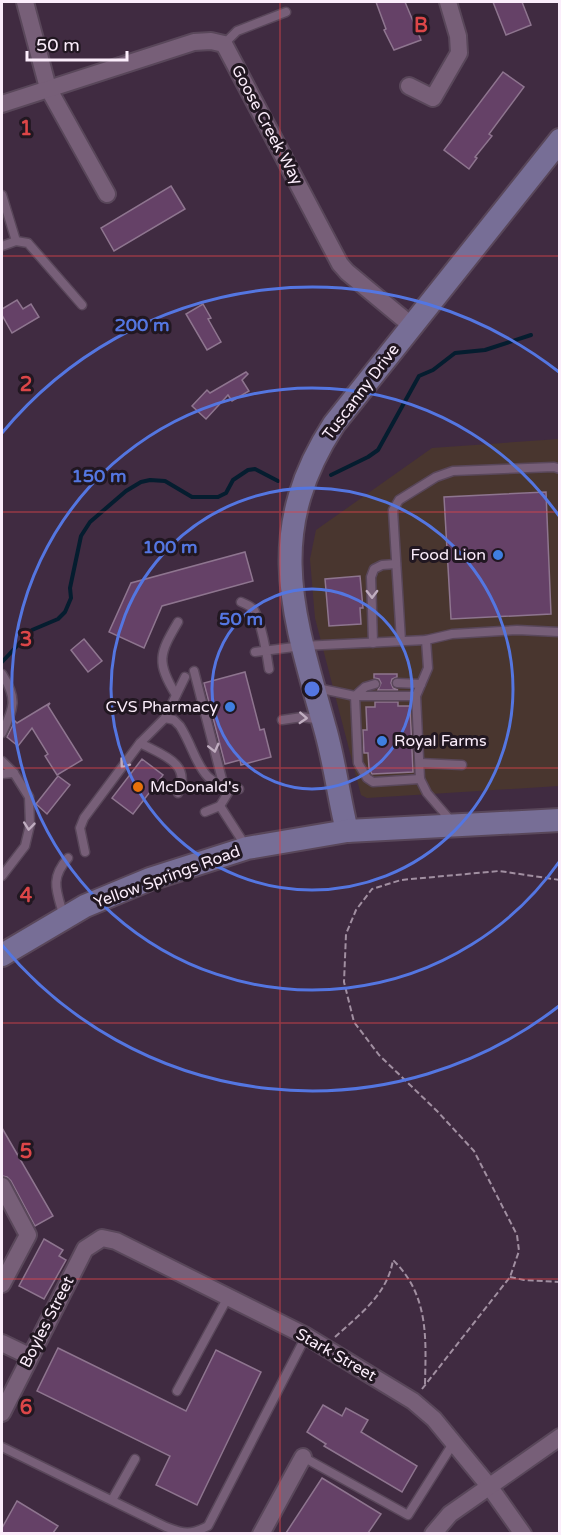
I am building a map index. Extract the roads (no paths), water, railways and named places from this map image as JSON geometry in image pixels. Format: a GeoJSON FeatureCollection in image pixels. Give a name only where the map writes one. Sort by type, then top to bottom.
{"type":"FeatureCollection","features":[{"type":"Feature","properties":{"kind":"street"},"geometry":{"type":"LineString","coordinates":[[24,2],[48,88],[108,194]]}},
{"type":"Feature","properties":{"kind":"street"},"geometry":{"type":"LineString","coordinates":[[409,86],[433,98],[459,53],[458,36],[448,2]]}},
{"type":"Feature","properties":{"kind":"street"},"geometry":{"type":"LineString","coordinates":[[2,104],[194,42],[211,41],[224,44]]}},
{"type":"Feature","properties":{"kind":"street","name":"Goose Creek Way"},"geometry":{"type":"LineString","coordinates":[[224,44],[340,264],[412,326]]}},
{"type":"Feature","properties":{"kind":"street","name":"Tuscanny Drive"},"geometry":{"type":"LineString","coordinates":[[347,831],[323,721],[296,622],[290,574],[292,531],[303,485],[317,450],[334,424],[560,140]]}},
{"type":"Feature","properties":{"kind":"street","name":"Yellow Springs Road"},"geometry":{"type":"LineString","coordinates":[[2,955],[85,906],[150,879],[247,848],[347,831],[560,820]]}},
{"type":"Feature","properties":{"kind":"street"},"geometry":{"type":"LineString","coordinates":[[2,1186],[28,1235],[2,1284]]}},
{"type":"Feature","properties":{"kind":"street","name":"Stark Street"},"geometry":{"type":"LineString","coordinates":[[102,1238],[116,1241],[306,1336],[412,1401],[434,1419],[489,1486],[523,1533]]}},
{"type":"Feature","properties":{"kind":"street","name":"Boyles Street"},"geometry":{"type":"LineString","coordinates":[[2,1413],[85,1249],[102,1238]]}},
{"type":"Feature","properties":{"kind":"street"},"geometry":{"type":"LineString","coordinates":[[2,1342],[29,1356]]}},
{"type":"Feature","properties":{"kind":"street"},"geometry":{"type":"LineString","coordinates":[[433,1533],[450,1514],[560,1437]]}},
{"type":"Feature","properties":{"kind":"street"},"geometry":{"type":"LineString","coordinates":[[261,1533],[303,1457]]}},
{"type":"Feature","properties":{"kind":"lane"},"geometry":{"type":"LineString","coordinates":[[224,44],[237,31],[286,12]]}},
{"type":"Feature","properties":{"kind":"lane"},"geometry":{"type":"LineString","coordinates":[[2,195],[16,241]]}},
{"type":"Feature","properties":{"kind":"lane"},"geometry":{"type":"LineString","coordinates":[[2,246],[16,241],[28,243],[82,305]]}},
{"type":"Feature","properties":{"kind":"lane"},"geometry":{"type":"LineString","coordinates":[[401,641],[393,510],[399,500],[435,477],[453,471],[554,467],[560,469]]}},
{"type":"Feature","properties":{"kind":"lane"},"geometry":{"type":"LineString","coordinates":[[372,643],[374,569],[382,565],[396,564]]}},
{"type":"Feature","properties":{"kind":"lane"},"geometry":{"type":"LineString","coordinates":[[241,602],[254,609],[267,651],[269,669]]}},
{"type":"Feature","properties":{"kind":"lane"},"geometry":{"type":"LineString","coordinates":[[176,695],[166,679],[161,664],[165,644],[178,622]]}},
{"type":"Feature","properties":{"kind":"lane"},"geometry":{"type":"LineString","coordinates":[[255,652],[302,646],[426,640],[453,634],[517,630],[559,632]]}},
{"type":"Feature","properties":{"kind":"lane"},"geometry":{"type":"LineString","coordinates":[[426,640],[428,668],[416,696],[420,779],[427,793],[456,826]]}},
{"type":"Feature","properties":{"kind":"lane"},"geometry":{"type":"LineString","coordinates":[[194,671],[231,788],[220,806],[205,812]]}},
{"type":"Feature","properties":{"kind":"lane"},"geometry":{"type":"LineString","coordinates":[[2,674],[10,687],[14,708],[2,733]]}},
{"type":"Feature","properties":{"kind":"lane"},"geometry":{"type":"LineString","coordinates":[[86,852],[80,828],[84,818],[140,743],[165,718],[185,677]]}},
{"type":"Feature","properties":{"kind":"lane"},"geometry":{"type":"LineString","coordinates":[[398,683],[421,684]]}},
{"type":"Feature","properties":{"kind":"lane"},"geometry":{"type":"LineString","coordinates":[[355,696],[365,687],[375,684]]}},
{"type":"Feature","properties":{"kind":"lane"},"geometry":{"type":"LineString","coordinates":[[313,687],[355,696],[416,696]]}},
{"type":"Feature","properties":{"kind":"lane"},"geometry":{"type":"LineString","coordinates":[[355,696],[358,763],[367,778],[373,782],[420,779]]}},
{"type":"Feature","properties":{"kind":"lane"},"geometry":{"type":"LineString","coordinates":[[282,720],[302,717],[323,721]]}},
{"type":"Feature","properties":{"kind":"lane"},"geometry":{"type":"LineString","coordinates":[[165,718],[174,720],[180,726],[208,779],[231,788]]}},
{"type":"Feature","properties":{"kind":"lane"},"geometry":{"type":"LineString","coordinates":[[140,743],[177,765],[182,780],[177,793]]}},
{"type":"Feature","properties":{"kind":"lane"},"geometry":{"type":"LineString","coordinates":[[2,761],[14,773],[29,797],[30,825],[25,846],[2,876]]}},
{"type":"Feature","properties":{"kind":"lane"},"geometry":{"type":"LineString","coordinates":[[420,763],[462,765]]}},
{"type":"Feature","properties":{"kind":"lane"},"geometry":{"type":"LineString","coordinates":[[2,774],[14,773]]}},
{"type":"Feature","properties":{"kind":"lane"},"geometry":{"type":"LineString","coordinates":[[220,806],[247,848]]}},
{"type":"Feature","properties":{"kind":"lane"},"geometry":{"type":"LineString","coordinates":[[64,917],[55,886],[59,869],[68,858]]}},
{"type":"Feature","properties":{"kind":"lane"},"geometry":{"type":"LineString","coordinates":[[177,1392],[228,1297]]}},
{"type":"Feature","properties":{"kind":"lane"},"geometry":{"type":"LineString","coordinates":[[2,1447],[182,1533],[196,1533],[208,1526],[306,1336]]}},
{"type":"Feature","properties":{"kind":"lane"},"geometry":{"type":"LineString","coordinates":[[303,1457],[408,1515],[454,1443]]}},
{"type":"Feature","properties":{"kind":"lane"},"geometry":{"type":"LineString","coordinates":[[112,1500],[135,1459]]}},
{"type":"Feature","properties":{"kind":"waterway"},"geometry":{"type":"LineString","coordinates":[[331,475],[378,450],[419,376],[433,370],[455,353],[485,350],[531,335]]}},
{"type":"Feature","properties":{"kind":"waterway"},"geometry":{"type":"LineString","coordinates":[[2,662],[32,630],[58,619],[65,612],[71,598],[70,588],[81,536],[90,522],[126,491],[141,482],[150,480],[165,481],[192,497],[218,497],[226,493],[233,480],[248,470],[255,469],[278,481]]}},
{"type":"Feature","properties":{"kind":"place","name":"Food Lion"},"geometry":{"type":"Point","coordinates":[498,555]}},
{"type":"Feature","properties":{"kind":"place","name":"CVS Pharmacy"},"geometry":{"type":"Point","coordinates":[230,707]}},
{"type":"Feature","properties":{"kind":"place","name":"Royal Farms"},"geometry":{"type":"Point","coordinates":[382,741]}},
{"type":"Feature","properties":{"kind":"place","name":"McDonald's"},"geometry":{"type":"Point","coordinates":[138,787]}}]}
